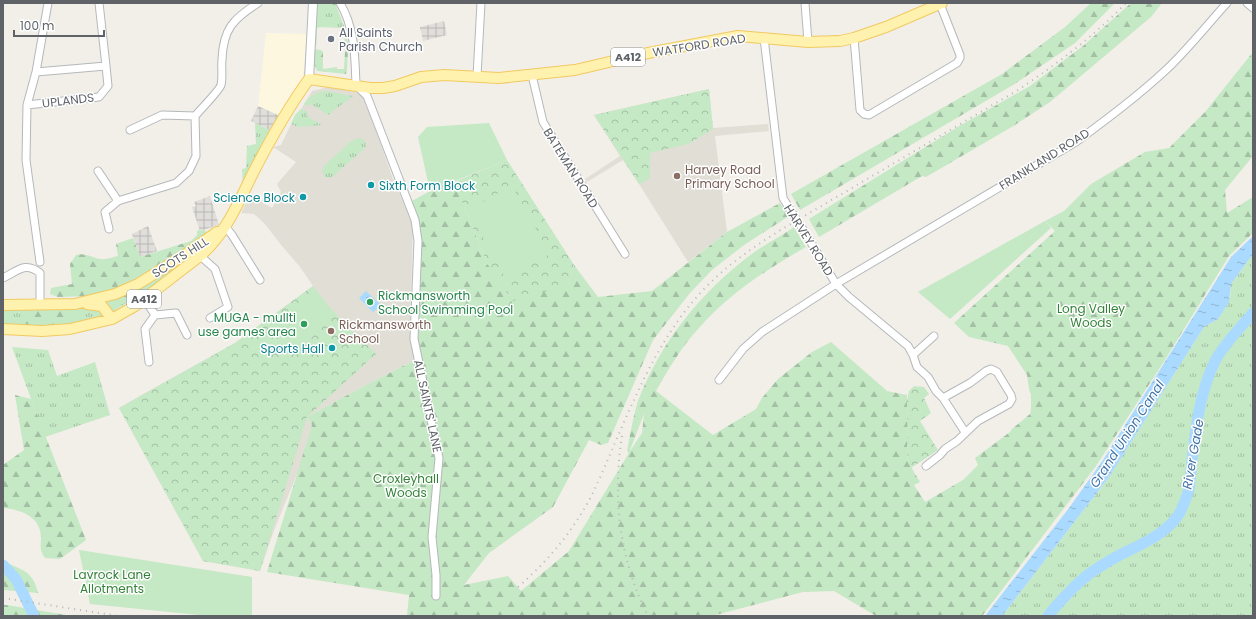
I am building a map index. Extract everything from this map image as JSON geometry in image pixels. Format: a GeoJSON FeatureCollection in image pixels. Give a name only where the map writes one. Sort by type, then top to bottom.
{"type":"FeatureCollection","features":[{"type":"Feature","properties":{"kind":"main road","name":"WATFORD ROAD"},"geometry":{"type":"LineString","coordinates":[[309,79],[383,88],[421,78],[444,75],[499,78],[574,70],[643,54],[729,37],[744,36],[821,42],[854,38],[886,27],[941,3]]}},
{"type":"Feature","properties":{"kind":"main road","name":"SCOTS HILL"},"geometry":{"type":"LineString","coordinates":[[40,304],[75,304],[102,298],[138,284],[197,252],[208,249],[232,215],[280,125],[309,79]]}},
{"type":"Feature","properties":{"kind":"main road","name":"SCOTS HILL"},"geometry":{"type":"LineString","coordinates":[[3,329],[42,331],[82,327],[112,319],[134,306],[197,252]]}},
{"type":"Feature","properties":{"kind":"main road","name":"A412"},"geometry":{"type":"LineString","coordinates":[[3,305],[40,304]]}},
{"type":"Feature","properties":{"kind":"main road","name":"A412"},"geometry":{"type":"LineString","coordinates":[[75,304],[102,306],[112,319]]}},
{"type":"Feature","properties":{"kind":"street"},"geometry":{"type":"LineString","coordinates":[[40,262],[26,160],[27,105],[36,72],[48,3]]}},
{"type":"Feature","properties":{"kind":"street","name":"UPLANDS"},"geometry":{"type":"LineString","coordinates":[[27,105],[99,97],[108,86],[99,3]]}},
{"type":"Feature","properties":{"kind":"street"},"geometry":{"type":"LineString","coordinates":[[109,229],[105,212],[118,200],[176,183],[189,170],[196,156],[195,116],[221,86],[222,48],[224,36],[232,24],[246,10],[258,3]]}},
{"type":"Feature","properties":{"kind":"street"},"geometry":{"type":"LineString","coordinates":[[309,79],[312,3]]}},
{"type":"Feature","properties":{"kind":"street"},"geometry":{"type":"LineString","coordinates":[[340,3],[347,18],[354,45],[356,85]]}},
{"type":"Feature","properties":{"kind":"street"},"geometry":{"type":"LineString","coordinates":[[477,76],[481,3]]}},
{"type":"Feature","properties":{"kind":"street"},"geometry":{"type":"LineString","coordinates":[[805,3],[808,42]]}},
{"type":"Feature","properties":{"kind":"street"},"geometry":{"type":"LineString","coordinates":[[854,38],[860,110],[864,114],[869,115],[957,63],[960,55],[941,3]]}},
{"type":"Feature","properties":{"kind":"street","name":"FRANKLAND ROAD"},"geometry":{"type":"LineString","coordinates":[[719,380],[743,350],[762,332],[836,284],[1076,142],[1124,106],[1168,68],[1227,3]]}},
{"type":"Feature","properties":{"kind":"street"},"geometry":{"type":"LineString","coordinates":[[1247,3],[1253,8]]}},
{"type":"Feature","properties":{"kind":"street","name":"HARVEY ROAD"},"geometry":{"type":"LineString","coordinates":[[764,38],[783,198],[836,284],[849,297],[908,346],[917,367],[928,377],[965,432]]}},
{"type":"Feature","properties":{"kind":"street"},"geometry":{"type":"LineString","coordinates":[[36,72],[106,66]]}},
{"type":"Feature","properties":{"kind":"street","name":"BATEMAN ROAD"},"geometry":{"type":"LineString","coordinates":[[532,75],[543,122],[625,254]]}},
{"type":"Feature","properties":{"kind":"street","name":"ALL SAINTS' LANE"},"geometry":{"type":"LineString","coordinates":[[356,85],[367,96],[415,220],[418,241],[414,339],[439,458],[432,537],[436,575],[436,596]]}},
{"type":"Feature","properties":{"kind":"street"},"geometry":{"type":"LineString","coordinates":[[130,130],[162,116],[195,116]]}},
{"type":"Feature","properties":{"kind":"street"},"geometry":{"type":"LineString","coordinates":[[98,172],[118,200]]}},
{"type":"Feature","properties":{"kind":"street"},"geometry":{"type":"LineString","coordinates":[[225,226],[260,280]]}},
{"type":"Feature","properties":{"kind":"street"},"geometry":{"type":"LineString","coordinates":[[197,252],[215,269],[228,307],[210,318]]}},
{"type":"Feature","properties":{"kind":"street"},"geometry":{"type":"LineString","coordinates":[[3,278],[25,267],[32,267],[40,273],[40,304]]}},
{"type":"Feature","properties":{"kind":"street"},"geometry":{"type":"LineString","coordinates":[[144,298],[155,316]]}},
{"type":"Feature","properties":{"kind":"street"},"geometry":{"type":"LineString","coordinates":[[149,362],[145,329],[155,316],[176,313],[187,335]]}},
{"type":"Feature","properties":{"kind":"street"},"geometry":{"type":"LineString","coordinates":[[913,355],[934,336]]}},
{"type":"Feature","properties":{"kind":"street"},"geometry":{"type":"LineString","coordinates":[[926,466],[978,421],[1011,402],[1011,395],[999,374],[996,370],[991,369],[943,398]]}},
{"type":"Feature","properties":{"kind":"shaded area"},"geometry":{"type":"Polygon","coordinates":[[[444,21],[447,35],[423,41],[420,27],[444,21]]]}},
{"type":"Feature","properties":{"kind":"shaded area"},"geometry":{"type":"Polygon","coordinates":[[[266,33],[307,34],[303,78],[283,117],[258,106],[266,33]]]}},
{"type":"Feature","properties":{"kind":"shaded area","name":"Rickmansworth School"},"geometry":{"type":"Polygon","coordinates":[[[329,87],[360,93],[363,96],[394,182],[413,223],[410,324],[415,360],[307,417],[330,455],[297,474],[273,533],[260,571],[203,561],[119,408],[235,343],[313,286],[300,267],[264,223],[254,214],[241,213],[250,195],[272,208],[281,192],[277,184],[296,162],[273,147],[281,145],[295,116],[312,91],[329,87]]]}},
{"type":"Feature","properties":{"kind":"shaded area","name":"Harvey Road Primary School"},"geometry":{"type":"Polygon","coordinates":[[[709,89],[713,128],[768,124],[769,131],[715,136],[727,232],[688,262],[623,160],[587,182],[585,179],[620,156],[594,115],[709,89]]]}},
{"type":"Feature","properties":{"kind":"shaded area"},"geometry":{"type":"Polygon","coordinates":[[[258,106],[278,115],[271,131],[251,121],[258,106]]]}},
{"type":"Feature","properties":{"kind":"shaded area"},"geometry":{"type":"Polygon","coordinates":[[[210,196],[219,225],[200,231],[192,207],[196,206],[194,202],[210,196]]]}},
{"type":"Feature","properties":{"kind":"shaded area"},"geometry":{"type":"Polygon","coordinates":[[[148,226],[157,251],[140,257],[132,234],[148,226]]]}},
{"type":"Feature","properties":{"kind":"green space"},"geometry":{"type":"Polygon","coordinates":[[[315,3],[335,3],[344,26],[349,47],[344,47],[345,36],[343,36],[343,28],[317,27],[316,46],[315,3]]]}},
{"type":"Feature","properties":{"kind":"green space"},"geometry":{"type":"Polygon","coordinates":[[[315,3],[335,3],[336,5],[320,5],[321,27],[317,28],[316,46],[314,46],[315,3]]]}},
{"type":"Feature","properties":{"kind":"green space"},"geometry":{"type":"Polygon","coordinates":[[[1091,3],[1115,3],[1075,43],[1013,85],[800,210],[791,194],[1002,74],[1065,27],[1091,3]]]}},
{"type":"Feature","properties":{"kind":"green space"},"geometry":{"type":"Polygon","coordinates":[[[1131,3],[1162,3],[1151,17],[1050,102],[1015,125],[926,177],[922,176],[819,237],[809,219],[961,125],[1030,86],[1083,46],[1131,3]]]}},
{"type":"Feature","properties":{"kind":"green space"},"geometry":{"type":"Polygon","coordinates":[[[314,49],[321,50],[323,52],[323,69],[337,67],[337,69],[344,69],[345,51],[348,51],[346,74],[317,71],[313,60],[314,49]]]}},
{"type":"Feature","properties":{"kind":"green space","name":"Croxleyhall Woods"},"geometry":{"type":"Polygon","coordinates":[[[1253,52],[1253,156],[1225,190],[1227,213],[1253,197],[1253,233],[1229,256],[1163,363],[1096,466],[982,616],[876,616],[834,591],[803,592],[712,616],[407,616],[409,595],[267,572],[312,425],[307,417],[415,360],[421,359],[417,341],[417,215],[412,201],[430,191],[454,182],[488,265],[568,285],[574,265],[598,297],[652,291],[727,232],[780,203],[789,216],[744,245],[712,270],[690,293],[653,340],[608,443],[601,445],[589,440],[553,507],[489,553],[464,585],[508,576],[521,591],[569,551],[629,453],[627,451],[633,420],[638,401],[647,379],[658,358],[685,319],[700,301],[734,268],[753,253],[794,227],[806,247],[749,283],[723,304],[693,335],[681,350],[656,391],[713,435],[756,409],[762,398],[778,379],[812,352],[831,342],[887,391],[907,395],[908,462],[920,482],[914,485],[925,502],[963,480],[978,465],[975,458],[1010,432],[1030,414],[1031,395],[1027,375],[1008,346],[969,337],[954,323],[1055,231],[1045,221],[1064,211],[1091,184],[1145,152],[1169,148],[1205,112],[1253,52]],[[644,414],[630,451],[642,433],[644,414]]]}},
{"type":"Feature","properties":{"kind":"green space"},"geometry":{"type":"Polygon","coordinates":[[[709,89],[713,129],[688,144],[650,153],[650,177],[646,181],[639,184],[594,115],[709,89]]]}},
{"type":"Feature","properties":{"kind":"green space"},"geometry":{"type":"Polygon","coordinates":[[[326,91],[353,96],[328,115],[311,104],[308,106],[304,104],[313,95],[326,91]]]}},
{"type":"Feature","properties":{"kind":"green space"},"geometry":{"type":"Polygon","coordinates":[[[301,109],[308,112],[307,116],[322,125],[298,127],[291,124],[295,115],[301,109]]]}},
{"type":"Feature","properties":{"kind":"green space"},"geometry":{"type":"Polygon","coordinates":[[[278,115],[282,116],[243,187],[242,169],[246,168],[247,146],[256,144],[255,123],[271,131],[278,115]]]}},
{"type":"Feature","properties":{"kind":"green space"},"geometry":{"type":"Polygon","coordinates":[[[489,123],[507,160],[430,191],[418,137],[427,127],[489,123]]]}},
{"type":"Feature","properties":{"kind":"green space"},"geometry":{"type":"Polygon","coordinates":[[[360,138],[365,141],[366,147],[331,178],[325,177],[322,171],[324,166],[350,142],[360,138]]]}},
{"type":"Feature","properties":{"kind":"green space"},"geometry":{"type":"Polygon","coordinates":[[[507,160],[574,265],[568,285],[513,301],[488,265],[454,182],[507,160]]]}},
{"type":"Feature","properties":{"kind":"green space"},"geometry":{"type":"Polygon","coordinates":[[[512,186],[550,254],[506,279],[468,210],[512,186]]]}},
{"type":"Feature","properties":{"kind":"green space"},"geometry":{"type":"Polygon","coordinates":[[[1045,221],[1051,228],[950,319],[918,292],[1045,221]]]}},
{"type":"Feature","properties":{"kind":"green space"},"geometry":{"type":"Polygon","coordinates":[[[200,229],[200,231],[205,230],[207,235],[156,268],[119,287],[92,296],[58,297],[50,294],[51,288],[72,284],[70,264],[76,255],[79,254],[103,259],[118,256],[116,244],[133,238],[140,257],[191,241],[200,229]]]}},
{"type":"Feature","properties":{"kind":"green space"},"geometry":{"type":"Polygon","coordinates":[[[196,253],[166,277],[114,311],[111,311],[100,301],[196,253]]]}},
{"type":"Feature","properties":{"kind":"green space"},"geometry":{"type":"Polygon","coordinates":[[[1253,254],[1253,616],[1002,616],[1109,477],[1204,327],[1218,319],[1230,298],[1231,284],[1253,254]]]}},
{"type":"Feature","properties":{"kind":"green space"},"geometry":{"type":"Polygon","coordinates":[[[189,258],[166,277],[128,302],[124,298],[116,300],[113,297],[189,258]]]}},
{"type":"Feature","properties":{"kind":"green space"},"geometry":{"type":"Polygon","coordinates":[[[313,286],[332,310],[376,354],[307,417],[260,571],[203,561],[119,408],[235,343],[313,286]]]}},
{"type":"Feature","properties":{"kind":"green space","name":"MUGA - mullti use games area"},"geometry":{"type":"Polygon","coordinates":[[[312,293],[334,315],[296,354],[273,332],[312,293]]]}},
{"type":"Feature","properties":{"kind":"green space"},"geometry":{"type":"Polygon","coordinates":[[[98,306],[103,314],[99,319],[53,327],[3,325],[3,308],[98,306]]]}},
{"type":"Feature","properties":{"kind":"green space"},"geometry":{"type":"Polygon","coordinates":[[[73,307],[72,314],[67,318],[65,324],[60,324],[50,320],[40,328],[20,327],[19,322],[22,308],[73,307]]]}},
{"type":"Feature","properties":{"kind":"green space"},"geometry":{"type":"Polygon","coordinates":[[[12,347],[48,350],[57,376],[95,362],[110,415],[45,437],[12,347]]]}},
{"type":"Feature","properties":{"kind":"green space"},"geometry":{"type":"Polygon","coordinates":[[[914,386],[924,387],[929,394],[924,398],[931,413],[920,421],[938,450],[911,468],[908,462],[907,449],[907,402],[909,391],[914,386]]]}},
{"type":"Feature","properties":{"kind":"green space"},"geometry":{"type":"Polygon","coordinates":[[[15,395],[31,399],[86,540],[60,559],[45,558],[41,548],[40,530],[33,519],[22,512],[3,508],[3,465],[24,450],[15,395]]]}},
{"type":"Feature","properties":{"kind":"green space","name":"Lavrock Lane Allotments"},"geometry":{"type":"Polygon","coordinates":[[[79,550],[252,577],[252,616],[209,616],[90,604],[79,550]]]}},
{"type":"Feature","properties":{"kind":"green space"},"geometry":{"type":"Polygon","coordinates":[[[3,561],[21,569],[29,575],[36,585],[38,593],[3,590],[3,561]]]}},
{"type":"Feature","properties":{"kind":"green space"},"geometry":{"type":"Polygon","coordinates":[[[3,605],[7,605],[72,616],[3,616],[3,605]]]}},
{"type":"Feature","properties":{"kind":"water","name":"Grand Union Canal"},"geometry":{"type":"Polygon","coordinates":[[[1253,236],[1253,254],[1231,284],[1229,302],[1218,319],[1204,327],[1109,477],[1002,616],[985,616],[1069,508],[1103,460],[1231,257],[1253,236]]]}},
{"type":"Feature","properties":{"kind":"water","name":"Rickmansworth School Swimming Pool"},"geometry":{"type":"Polygon","coordinates":[[[366,291],[381,305],[373,312],[359,298],[366,291]]]}},
{"type":"Feature","properties":{"kind":"waterway","name":"River Gade"},"geometry":{"type":"LineString","coordinates":[[1048,616],[1067,594],[1089,574],[1165,530],[1179,514],[1189,489],[1194,440],[1200,408],[1209,376],[1215,361],[1223,348],[1253,313]]}},
{"type":"Feature","properties":{"kind":"waterway"},"geometry":{"type":"LineString","coordinates":[[3,565],[16,579],[34,616]]}},
{"type":"Feature","properties":{"kind":"railway"},"geometry":{"type":"LineString","coordinates":[[518,587],[550,556],[576,522],[591,497],[627,415],[653,361],[685,312],[712,281],[740,258],[779,231],[1018,90],[1075,49],[1126,3]]}},
{"type":"Feature","properties":{"kind":"railway"},"geometry":{"type":"LineString","coordinates":[[622,436],[618,483],[618,506],[621,529],[631,573],[638,595],[648,616]]}},
{"type":"Feature","properties":{"kind":"railway"},"geometry":{"type":"LineString","coordinates":[[3,598],[119,616]]}},
{"type":"Feature","properties":{"kind":"place","name":"All Saints Parish Church"},"geometry":{"type":"Point","coordinates":[331,39]}},
{"type":"Feature","properties":{"kind":"place","name":"Harvey Road Primary School"},"geometry":{"type":"Point","coordinates":[677,176]}},
{"type":"Feature","properties":{"kind":"place","name":"Sixth Form Block"},"geometry":{"type":"Point","coordinates":[371,185]}},
{"type":"Feature","properties":{"kind":"place","name":"Science Block"},"geometry":{"type":"Point","coordinates":[303,197]}},
{"type":"Feature","properties":{"kind":"place","name":"Rickmansworth School Swimming Pool"},"geometry":{"type":"Point","coordinates":[370,302]}},
{"type":"Feature","properties":{"kind":"place","name":"MUGA - mullti use games area"},"geometry":{"type":"Point","coordinates":[304,324]}},
{"type":"Feature","properties":{"kind":"place","name":"Rickmansworth School"},"geometry":{"type":"Point","coordinates":[331,331]}},
{"type":"Feature","properties":{"kind":"place","name":"Sports Hall"},"geometry":{"type":"Point","coordinates":[332,348]}},
{"type":"Feature","properties":{"kind":"park label","name":"Long Valley Woods"},"geometry":{"type":"Point","coordinates":[1091,315]}}]}
